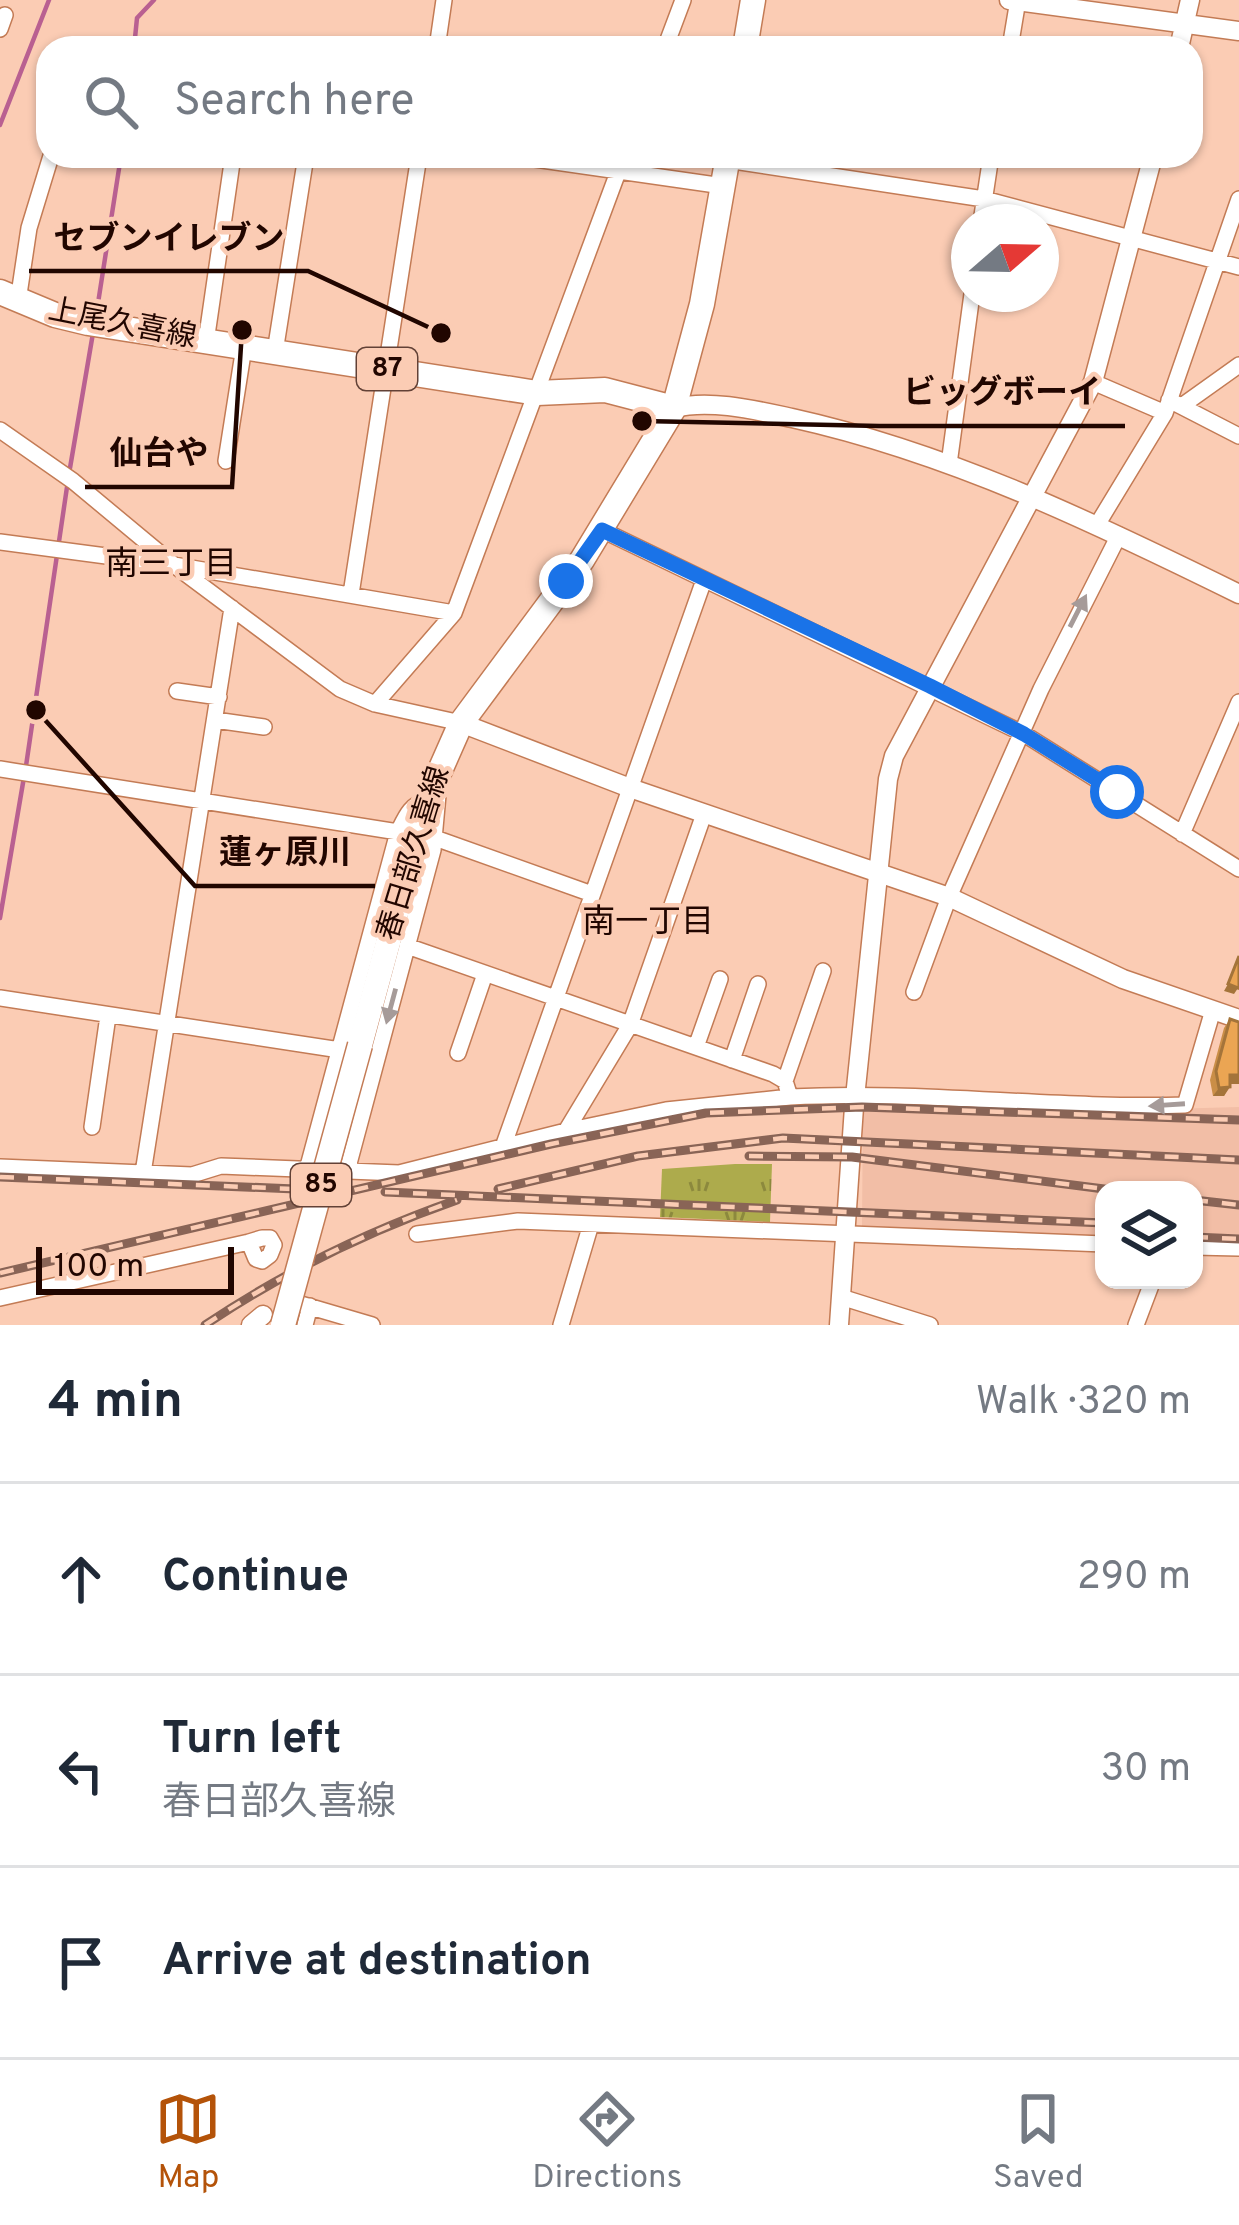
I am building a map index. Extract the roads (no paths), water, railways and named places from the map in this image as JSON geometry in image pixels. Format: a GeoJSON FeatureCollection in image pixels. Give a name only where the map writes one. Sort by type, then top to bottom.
{"type":"FeatureCollection","features":[{"type":"Feature","properties":{"kind":"main road"},"geometry":{"type":"LineString","coordinates":[[748,36],[753,0]]}},
{"type":"Feature","properties":{"kind":"main road","name":"春日部久喜線"},"geometry":{"type":"LineString","coordinates":[[274,1314],[350,1048],[438,769],[461,723],[602,530],[674,408],[702,304],[726,168]]}},
{"type":"Feature","properties":{"kind":"main road","name":"上尾久喜線"},"geometry":{"type":"LineString","coordinates":[[9,296],[94,324],[537,393],[604,390],[674,408]]}},
{"type":"Feature","properties":{"kind":"street"},"geometry":{"type":"LineString","coordinates":[[439,36],[444,0]]}},
{"type":"Feature","properties":{"kind":"street"},"geometry":{"type":"LineString","coordinates":[[670,36],[683,0]]}},
{"type":"Feature","properties":{"kind":"street"},"geometry":{"type":"LineString","coordinates":[[1009,0],[1087,5],[1239,32]]}},
{"type":"Feature","properties":{"kind":"street"},"geometry":{"type":"LineString","coordinates":[[1181,36],[1190,0]]}},
{"type":"Feature","properties":{"kind":"street"},"geometry":{"type":"LineString","coordinates":[[1012,36],[1018,1]]}},
{"type":"Feature","properties":{"kind":"street"},"geometry":{"type":"LineString","coordinates":[[9,296],[47,168]]}},
{"type":"Feature","properties":{"kind":"street"},"geometry":{"type":"LineString","coordinates":[[206,342],[231,168]]}},
{"type":"Feature","properties":{"kind":"street"},"geometry":{"type":"LineString","coordinates":[[275,352],[305,168]]}},
{"type":"Feature","properties":{"kind":"street"},"geometry":{"type":"LineString","coordinates":[[351,594],[417,168]]}},
{"type":"Feature","properties":{"kind":"street"},"geometry":{"type":"LineString","coordinates":[[375,704],[454,613],[620,168]]}},
{"type":"Feature","properties":{"kind":"street"},"geometry":{"type":"LineString","coordinates":[[640,168],[723,186]]}},
{"type":"Feature","properties":{"kind":"street"},"geometry":{"type":"LineString","coordinates":[[790,168],[984,199],[1239,267]]}},
{"type":"Feature","properties":{"kind":"street"},"geometry":{"type":"LineString","coordinates":[[983,204],[989,168]]}},
{"type":"Feature","properties":{"kind":"street"},"geometry":{"type":"LineString","coordinates":[[839,1325],[856,1094],[893,757],[1093,382],[1150,168]]}},
{"type":"Feature","properties":{"kind":"street"},"geometry":{"type":"LineString","coordinates":[[1097,525],[1172,406],[1239,199]]}},
{"type":"Feature","properties":{"kind":"street"},"geometry":{"type":"LineString","coordinates":[[949,464],[969,312]]}},
{"type":"Feature","properties":{"kind":"street"},"geometry":{"type":"LineString","coordinates":[[226,461],[244,347]]}},
{"type":"Feature","properties":{"kind":"street"},"geometry":{"type":"LineString","coordinates":[[1172,406],[1239,364]]}},
{"type":"Feature","properties":{"kind":"street"},"geometry":{"type":"LineString","coordinates":[[1093,382],[1172,406],[1239,436]]}},
{"type":"Feature","properties":{"kind":"street"},"geometry":{"type":"LineString","coordinates":[[674,408],[692,403],[770,413],[881,440],[1097,525],[1239,593]]}},
{"type":"Feature","properties":{"kind":"street"},"geometry":{"type":"LineString","coordinates":[[0,430],[340,688],[375,704],[461,723],[630,788],[950,897],[1123,979],[1239,1019]]}},
{"type":"Feature","properties":{"kind":"street"},"geometry":{"type":"LineString","coordinates":[[602,530],[1024,734],[1239,868]]}},
{"type":"Feature","properties":{"kind":"street"},"geometry":{"type":"LineString","coordinates":[[914,992],[1041,689],[1119,535]]}},
{"type":"Feature","properties":{"kind":"street"},"geometry":{"type":"LineString","coordinates":[[0,542],[175,565],[454,613]]}},
{"type":"Feature","properties":{"kind":"street"},"geometry":{"type":"LineString","coordinates":[[503,1147],[704,580]]}},
{"type":"Feature","properties":{"kind":"street"},"geometry":{"type":"LineString","coordinates":[[143,1173],[232,608]]}},
{"type":"Feature","properties":{"kind":"street"},"geometry":{"type":"LineString","coordinates":[[177,691],[219,698]]}},
{"type":"Feature","properties":{"kind":"street"},"geometry":{"type":"LineString","coordinates":[[1182,834],[1239,702]]}},
{"type":"Feature","properties":{"kind":"street"},"geometry":{"type":"LineString","coordinates":[[215,720],[264,727]]}},
{"type":"Feature","properties":{"kind":"street"},"geometry":{"type":"LineString","coordinates":[[0,769],[398,832]]}},
{"type":"Feature","properties":{"kind":"street"},"geometry":{"type":"LineString","coordinates":[[347,1171],[435,838],[438,769]]}},
{"type":"Feature","properties":{"kind":"street"},"geometry":{"type":"LineString","coordinates":[[307,1170],[350,1048],[398,832],[408,812],[427,800]]}},
{"type":"Feature","properties":{"kind":"street"},"geometry":{"type":"LineString","coordinates":[[566,1131],[630,1025],[704,814]]}},
{"type":"Feature","properties":{"kind":"street"},"geometry":{"type":"LineString","coordinates":[[435,838],[592,894]]}},
{"type":"Feature","properties":{"kind":"street"},"geometry":{"type":"LineString","coordinates":[[407,946],[732,1060],[788,1089]]}},
{"type":"Feature","properties":{"kind":"street"},"geometry":{"type":"LineString","coordinates":[[788,1089],[823,971]]}},
{"type":"Feature","properties":{"kind":"street"},"geometry":{"type":"LineString","coordinates":[[458,1053],[485,974]]}},
{"type":"Feature","properties":{"kind":"street"},"geometry":{"type":"LineString","coordinates":[[696,1047],[720,979]]}},
{"type":"Feature","properties":{"kind":"street"},"geometry":{"type":"LineString","coordinates":[[732,1060],[758,984]]}},
{"type":"Feature","properties":{"kind":"street"},"geometry":{"type":"LineString","coordinates":[[0,998],[350,1048]]}},
{"type":"Feature","properties":{"kind":"street"},"geometry":{"type":"LineString","coordinates":[[0,1167],[192,1175],[221,1166],[399,1173],[566,1131],[788,1089],[1069,1104],[1185,1105],[1213,1010]]}},
{"type":"Feature","properties":{"kind":"street"},"geometry":{"type":"LineString","coordinates":[[92,1126],[108,1016]]}},
{"type":"Feature","properties":{"kind":"street"},"geometry":{"type":"LineString","coordinates":[[417,1234],[512,1222],[1095,1244]]}},
{"type":"Feature","properties":{"kind":"street"},"geometry":{"type":"LineString","coordinates":[[561,1325],[591,1224]]}},
{"type":"Feature","properties":{"kind":"street"},"geometry":{"type":"LineString","coordinates":[[0,1298],[249,1242]]}},
{"type":"Feature","properties":{"kind":"street"},"geometry":{"type":"LineString","coordinates":[[1203,1247],[1239,1248]]}},
{"type":"Feature","properties":{"kind":"street"},"geometry":{"type":"LineString","coordinates":[[1136,1325],[1150,1289]]}},
{"type":"Feature","properties":{"kind":"street"},"geometry":{"type":"LineString","coordinates":[[842,1297],[930,1325]]}},
{"type":"Feature","properties":{"kind":"street"},"geometry":{"type":"LineString","coordinates":[[274,1314],[310,1306],[372,1325]]}},
{"type":"Feature","properties":{"kind":"street"},"geometry":{"type":"LineString","coordinates":[[305,1325],[310,1306]]}},
{"type":"Feature","properties":{"kind":"waterway"},"geometry":{"type":"LineString","coordinates":[[0,125],[49,0]]}},
{"type":"Feature","properties":{"kind":"waterway"},"geometry":{"type":"LineString","coordinates":[[135,36],[137,18],[154,0]]}},
{"type":"Feature","properties":{"kind":"waterway"},"geometry":{"type":"LineString","coordinates":[[96,316],[119,168]]}},
{"type":"Feature","properties":{"kind":"waterway"},"geometry":{"type":"LineString","coordinates":[[70,468],[93,333]]}},
{"type":"Feature","properties":{"kind":"waterway"},"geometry":{"type":"LineString","coordinates":[[26,766],[67,487]]}},
{"type":"Feature","properties":{"kind":"waterway"},"geometry":{"type":"LineString","coordinates":[[0,918],[24,777]]}},
{"type":"Feature","properties":{"kind":"railway"},"geometry":{"type":"LineString","coordinates":[[0,1273],[551,1144],[706,1113],[862,1107],[1239,1120]]}},
{"type":"Feature","properties":{"kind":"railway"},"geometry":{"type":"LineString","coordinates":[[498,1189],[638,1156],[783,1138],[1239,1160]]}},
{"type":"Feature","properties":{"kind":"railway"},"geometry":{"type":"LineString","coordinates":[[749,1156],[852,1157],[1095,1188]]}},
{"type":"Feature","properties":{"kind":"railway"},"geometry":{"type":"LineString","coordinates":[[0,1177],[319,1190]]}},
{"type":"Feature","properties":{"kind":"railway"},"geometry":{"type":"LineString","coordinates":[[385,1192],[1095,1223]]}},
{"type":"Feature","properties":{"kind":"railway"},"geometry":{"type":"LineString","coordinates":[[205,1325],[327,1254],[457,1200]]}},
{"type":"Feature","properties":{"kind":"railway"},"geometry":{"type":"LineString","coordinates":[[1203,1201],[1239,1205]]}},
{"type":"Feature","properties":{"kind":"railway"},"geometry":{"type":"LineString","coordinates":[[1203,1237],[1239,1239]]}},
{"type":"Feature","properties":{"kind":"place","name":"仙台や"},"geometry":{"type":"Point","coordinates":[242,330]}},
{"type":"Feature","properties":{"kind":"place","name":"セブンイレブン"},"geometry":{"type":"Point","coordinates":[441,333]}},
{"type":"Feature","properties":{"kind":"place","name":"ビッグボーイ"},"geometry":{"type":"Point","coordinates":[642,421]}},
{"type":"Feature","properties":{"kind":"place","name":"蓮ヶ原川"},"geometry":{"type":"Point","coordinates":[36,710]}},
{"type":"Feature","properties":{"kind":"district","name":"南三丁目"},"geometry":{"type":"Point","coordinates":[171,566]}},
{"type":"Feature","properties":{"kind":"district","name":"南一丁目"},"geometry":{"type":"Point","coordinates":[648,924]}}]}
